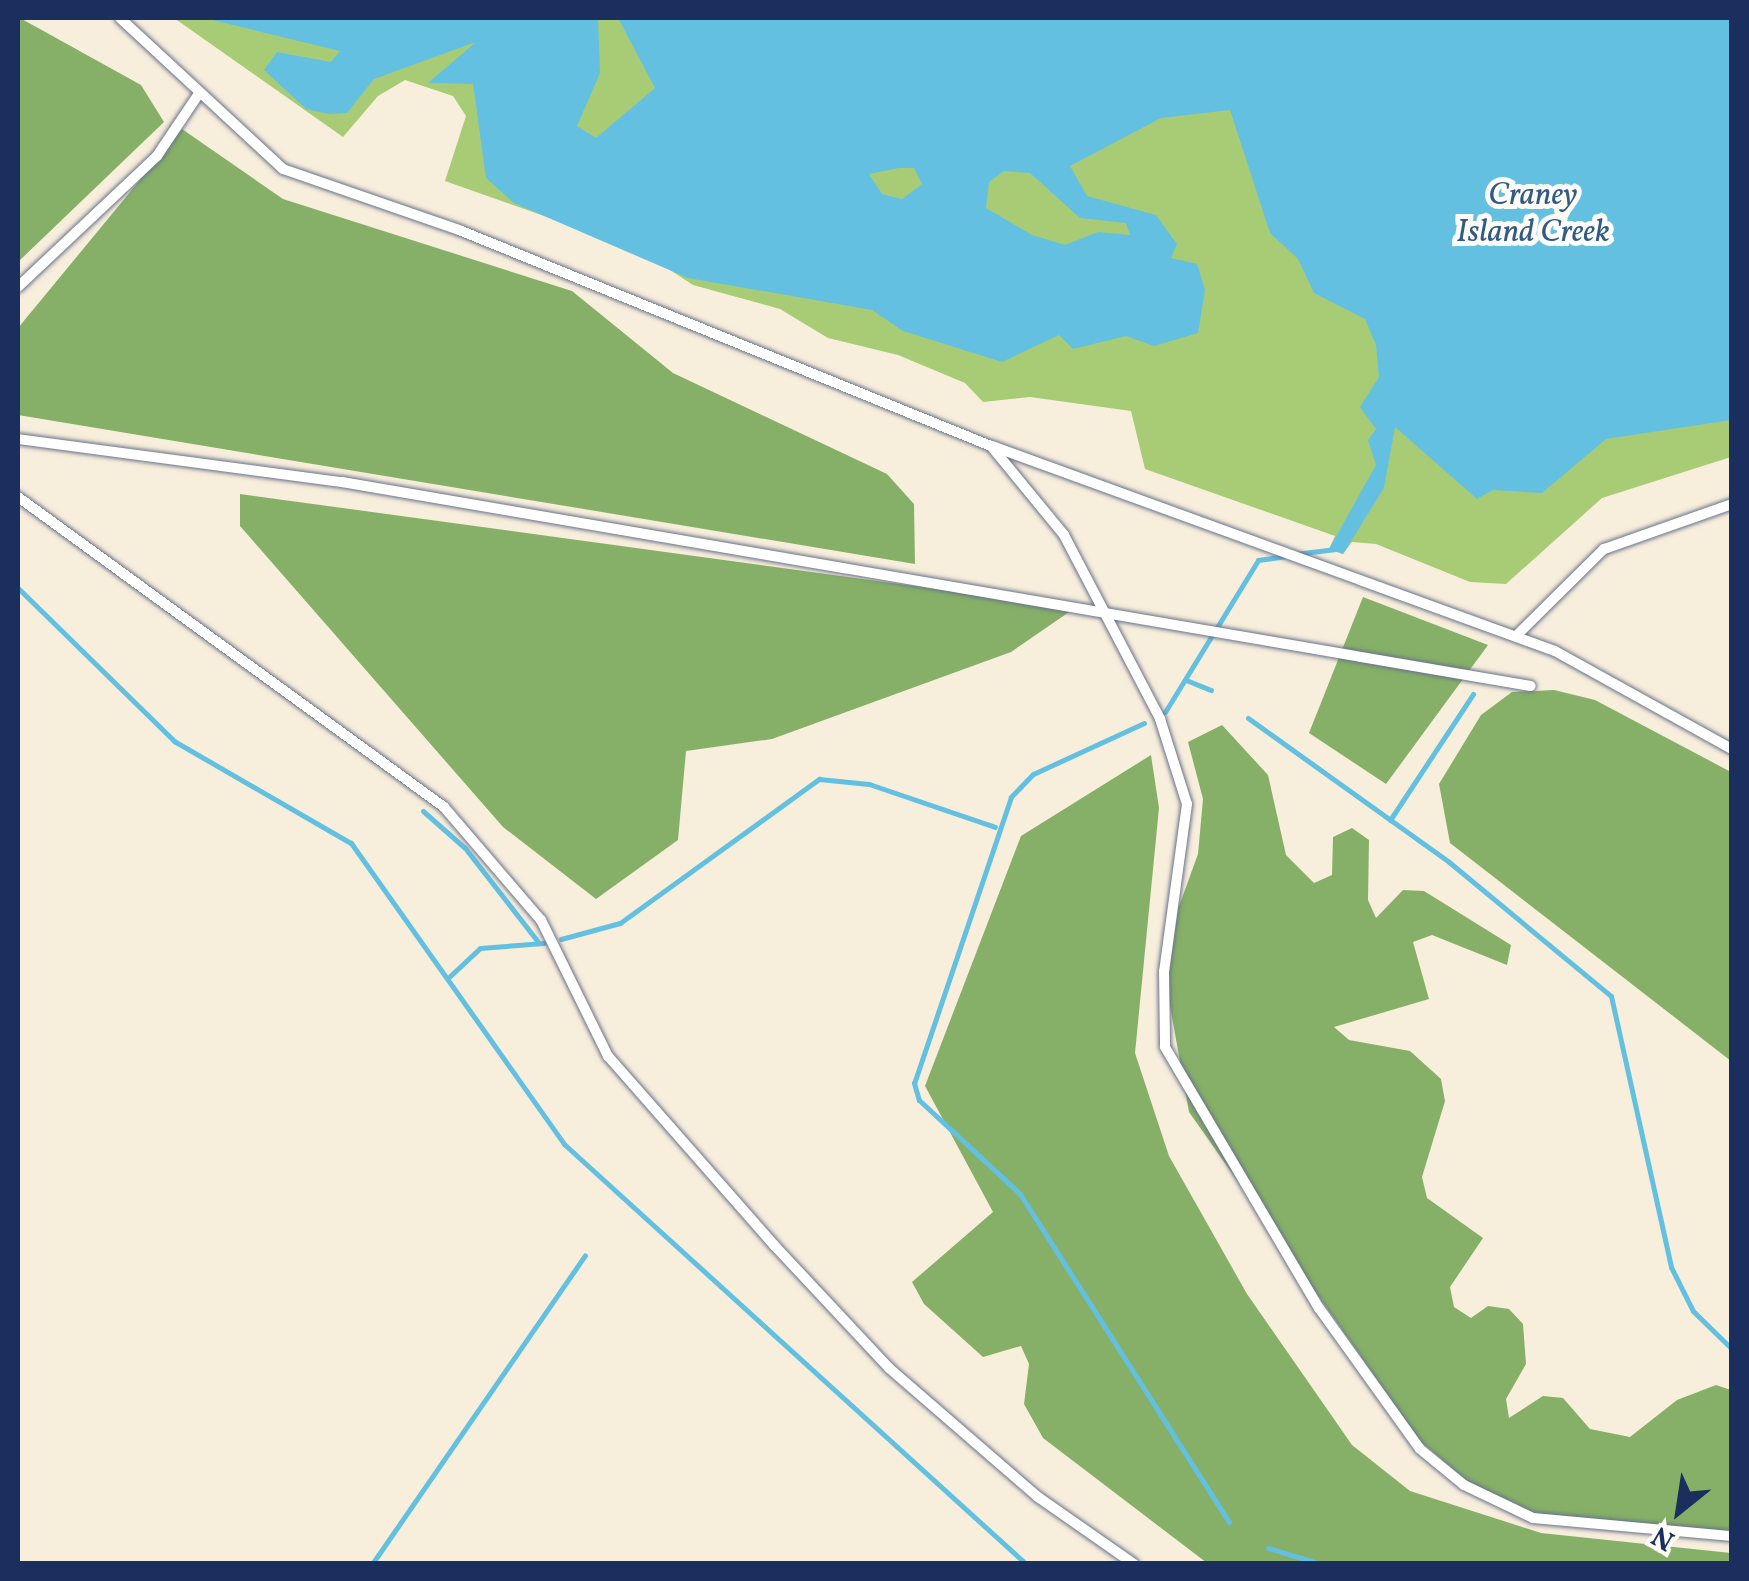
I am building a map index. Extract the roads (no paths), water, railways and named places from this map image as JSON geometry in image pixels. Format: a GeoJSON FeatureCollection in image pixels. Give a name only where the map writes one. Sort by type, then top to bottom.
{"type":"FeatureCollection","features":[{"type":"Feature","properties":{"kind":"lane"},"geometry":{"type":"LineString","coordinates":[[120,18],[198,95],[283,169],[458,230],[991,446],[1516,636],[1732,750]]}},
{"type":"Feature","properties":{"kind":"lane"},"geometry":{"type":"LineString","coordinates":[[18,287],[157,156],[198,95]]}},
{"type":"Feature","properties":{"kind":"lane"},"geometry":{"type":"LineString","coordinates":[[18,439],[342,482],[1531,686]]}},
{"type":"Feature","properties":{"kind":"lane"},"geometry":{"type":"LineString","coordinates":[[991,446],[1064,535],[1160,719],[1188,804],[1164,971],[1166,1047],[1319,1308],[1420,1449],[1464,1485],[1532,1518],[1732,1536]]}},
{"type":"Feature","properties":{"kind":"lane"},"geometry":{"type":"LineString","coordinates":[[18,497],[444,807],[542,920],[608,1056],[774,1245],[889,1368],[1038,1497],[1134,1564]]}},
{"type":"Feature","properties":{"kind":"lane"},"geometry":{"type":"LineString","coordinates":[[1516,636],[1604,549],[1732,504]]}},
{"type":"Feature","properties":{"kind":"water","name":"Craney Island Creek"},"geometry":{"type":"Polygon","coordinates":[[[204,18],[598,18],[600,73],[577,126],[596,138],[655,88],[618,18],[1731,18],[1731,420],[1606,439],[1542,493],[1493,490],[1477,499],[1395,427],[1384,488],[1343,554],[1329,549],[1376,465],[1368,440],[1376,429],[1360,407],[1379,377],[1376,345],[1365,319],[1314,293],[1298,259],[1270,233],[1230,110],[1161,118],[1070,166],[1087,196],[1156,215],[1177,244],[1171,258],[1197,264],[1205,290],[1198,333],[1154,346],[1126,336],[1073,349],[1059,335],[1002,362],[903,331],[872,310],[688,278],[514,203],[486,178],[473,84],[428,83],[476,42],[374,79],[347,113],[306,109],[264,70],[277,52],[331,62],[340,51],[204,18]],[[914,168],[869,174],[882,194],[902,199],[922,184],[914,168]],[[1004,171],[989,182],[986,208],[1032,235],[1065,245],[1098,232],[1130,235],[1126,223],[1080,218],[1030,173],[1004,171]]]}},
{"type":"Feature","properties":{"kind":"waterway"},"geometry":{"type":"LineString","coordinates":[[1295,554],[1334,549]]}},
{"type":"Feature","properties":{"kind":"waterway"},"geometry":{"type":"LineString","coordinates":[[1165,712],[1258,560],[1285,556]]}},
{"type":"Feature","properties":{"kind":"waterway"},"geometry":{"type":"LineString","coordinates":[[18,588],[174,741],[351,843],[564,1144],[1026,1564]]}},
{"type":"Feature","properties":{"kind":"waterway"},"geometry":{"type":"LineString","coordinates":[[1186,680],[1211,690]]}},
{"type":"Feature","properties":{"kind":"waterway"},"geometry":{"type":"LineString","coordinates":[[1390,820],[1473,694]]}},
{"type":"Feature","properties":{"kind":"waterway"},"geometry":{"type":"LineString","coordinates":[[1248,718],[1449,862],[1611,996],[1671,1267],[1693,1311],[1732,1349]]}},
{"type":"Feature","properties":{"kind":"waterway"},"geometry":{"type":"LineString","coordinates":[[1144,723],[1033,774],[1011,797],[914,1083],[919,1100],[1020,1194],[1229,1522]]}},
{"type":"Feature","properties":{"kind":"waterway"},"geometry":{"type":"LineString","coordinates":[[561,939],[620,923],[819,779],[869,784],[995,827]]}},
{"type":"Feature","properties":{"kind":"waterway"},"geometry":{"type":"LineString","coordinates":[[423,811],[465,848],[539,943]]}},
{"type":"Feature","properties":{"kind":"waterway"},"geometry":{"type":"LineString","coordinates":[[449,977],[480,948],[544,943]]}},
{"type":"Feature","properties":{"kind":"waterway"},"geometry":{"type":"LineString","coordinates":[[372,1564],[585,1255]]}},
{"type":"Feature","properties":{"kind":"waterway"},"geometry":{"type":"LineString","coordinates":[[1268,1548],[1321,1564]]}}]}
